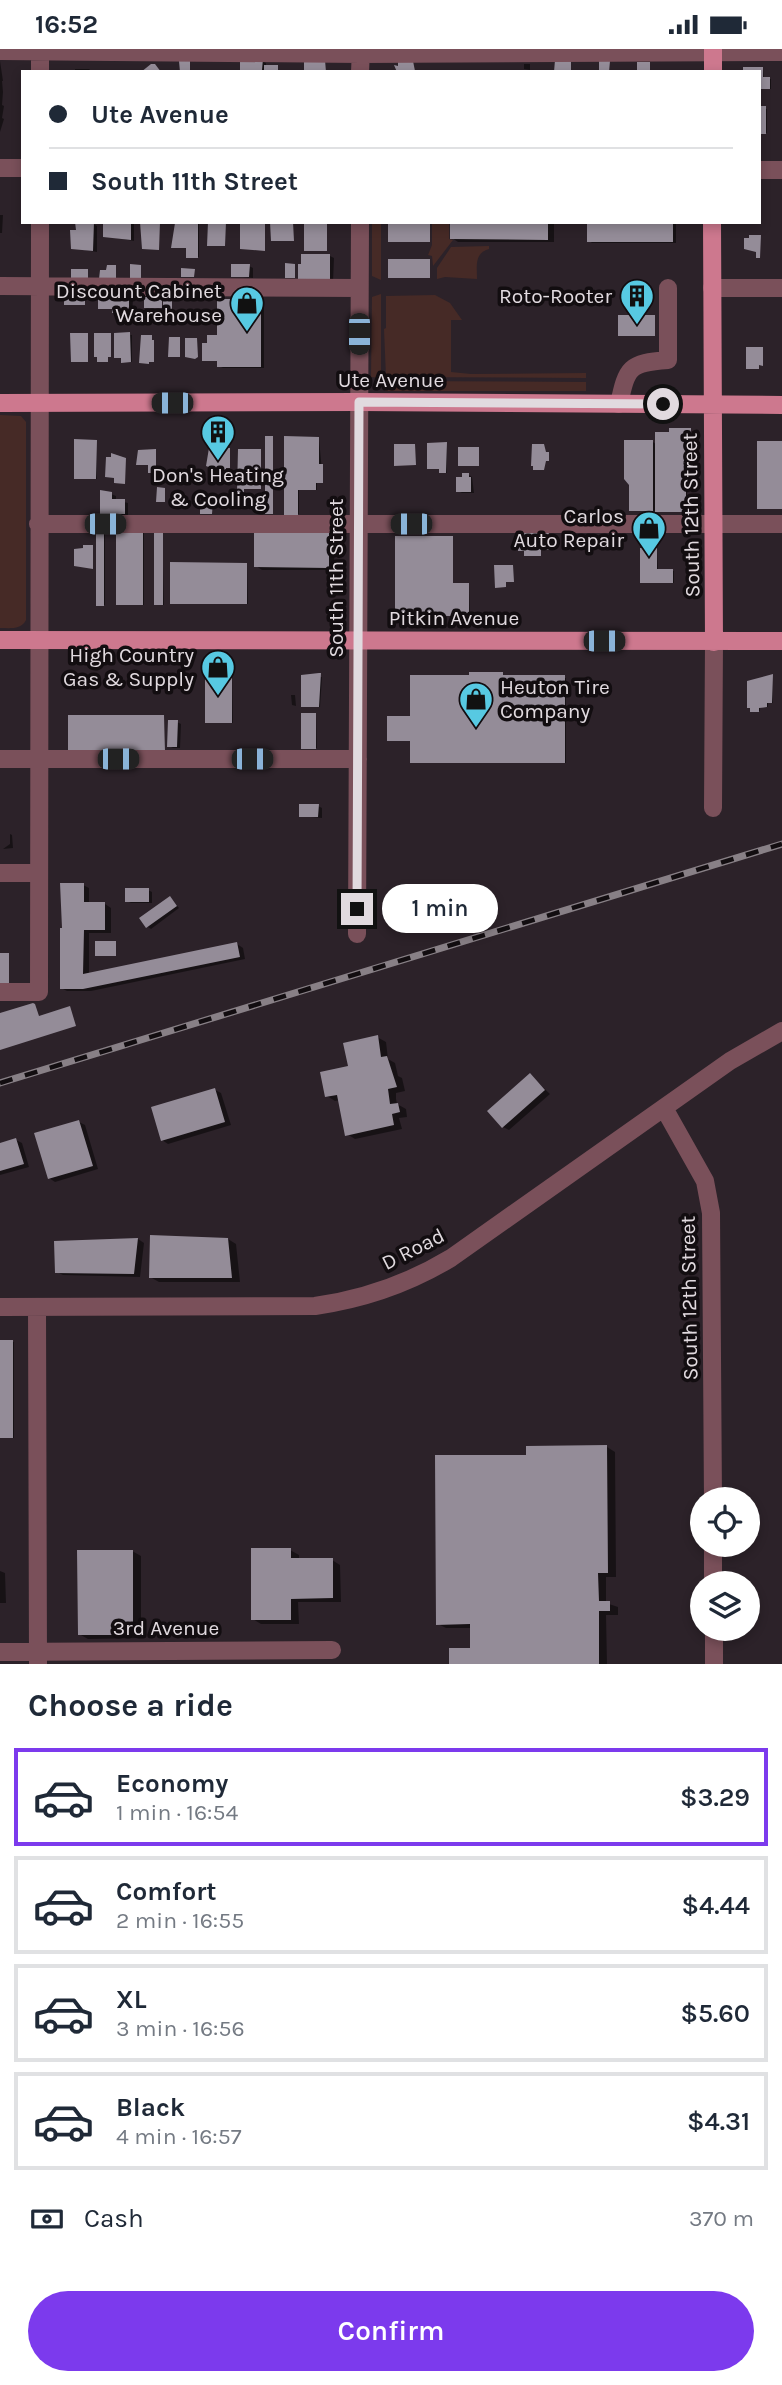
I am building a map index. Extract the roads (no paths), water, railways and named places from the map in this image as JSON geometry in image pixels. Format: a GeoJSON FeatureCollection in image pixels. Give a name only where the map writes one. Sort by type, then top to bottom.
{"type":"FeatureCollection","features":[{"type":"Feature","properties":{"kind":"main road"},"geometry":{"type":"LineString","coordinates":[[713,50],[713,70]]}},
{"type":"Feature","properties":{"kind":"main road","name":"South 12th Street"},"geometry":{"type":"LineString","coordinates":[[712,224],[713,524],[716,607],[714,642]]}},
{"type":"Feature","properties":{"kind":"main road","name":"Ute Avenue"},"geometry":{"type":"LineString","coordinates":[[0,403],[782,405]]}},
{"type":"Feature","properties":{"kind":"main road","name":"Pitkin Avenue"},"geometry":{"type":"LineString","coordinates":[[0,641],[782,641]]}},
{"type":"Feature","properties":{"kind":"street"},"geometry":{"type":"LineString","coordinates":[[40,50],[40,70]]}},
{"type":"Feature","properties":{"kind":"street"},"geometry":{"type":"LineString","coordinates":[[0,51],[361,58],[713,50],[782,52]]}},
{"type":"Feature","properties":{"kind":"street"},"geometry":{"type":"LineString","coordinates":[[0,168],[21,168]]}},
{"type":"Feature","properties":{"kind":"street"},"geometry":{"type":"LineString","coordinates":[[761,170],[782,170]]}},
{"type":"Feature","properties":{"kind":"street"},"geometry":{"type":"LineString","coordinates":[[0,992],[39,992],[40,224]]}},
{"type":"Feature","properties":{"kind":"street","name":"South 11th Street"},"geometry":{"type":"LineString","coordinates":[[357,934],[360,224]]}},
{"type":"Feature","properties":{"kind":"street"},"geometry":{"type":"LineString","coordinates":[[0,286],[359,288]]}},
{"type":"Feature","properties":{"kind":"street"},"geometry":{"type":"LineString","coordinates":[[619,404],[627,373],[642,362],[668,360],[668,288]]}},
{"type":"Feature","properties":{"kind":"street"},"geometry":{"type":"LineString","coordinates":[[712,288],[782,288]]}},
{"type":"Feature","properties":{"kind":"street"},"geometry":{"type":"LineString","coordinates":[[38,524],[782,524]]}},
{"type":"Feature","properties":{"kind":"street","name":"South 12th Street"},"geometry":{"type":"LineString","coordinates":[[713,807],[714,642]]}},
{"type":"Feature","properties":{"kind":"street"},"geometry":{"type":"LineString","coordinates":[[0,758],[358,759]]}},
{"type":"Feature","properties":{"kind":"street"},"geometry":{"type":"LineString","coordinates":[[0,873],[39,873]]}},
{"type":"Feature","properties":{"kind":"street","name":"D Road"},"geometry":{"type":"LineString","coordinates":[[0,1307],[285,1307],[315,1306],[367,1296],[417,1277],[451,1258],[730,1061],[782,1031]]}},
{"type":"Feature","properties":{"kind":"street","name":"South 12th Street"},"geometry":{"type":"LineString","coordinates":[[664,1108],[705,1181],[712,1213],[713,1487]]}},
{"type":"Feature","properties":{"kind":"street"},"geometry":{"type":"LineString","coordinates":[[37,1307],[38,1658]]}},
{"type":"Feature","properties":{"kind":"street"},"geometry":{"type":"LineString","coordinates":[[713,1641],[714,1664]]}},
{"type":"Feature","properties":{"kind":"street","name":"3rd Avenue"},"geometry":{"type":"LineString","coordinates":[[0,1651],[38,1658],[332,1650]]}},
{"type":"Feature","properties":{"kind":"railway"},"geometry":{"type":"LineString","coordinates":[[0,1083],[782,844]]}},
{"type":"Feature","properties":{"kind":"place","name":"Roto-Rooter"},"geometry":{"type":"Point","coordinates":[637,326]}},
{"type":"Feature","properties":{"kind":"place","name":"Discount Cabinet Warehouse"},"geometry":{"type":"Point","coordinates":[247,333]}},
{"type":"Feature","properties":{"kind":"place","name":"Don's Heating & Cooling"},"geometry":{"type":"Point","coordinates":[218,462]}},
{"type":"Feature","properties":{"kind":"place","name":"Carlos Auto Repair"},"geometry":{"type":"Point","coordinates":[649,558]}},
{"type":"Feature","properties":{"kind":"place","name":"High Country Gas & Supply"},"geometry":{"type":"Point","coordinates":[218,697]}},
{"type":"Feature","properties":{"kind":"place","name":"Heuton Tire Company"},"geometry":{"type":"Point","coordinates":[476,729]}}]}
